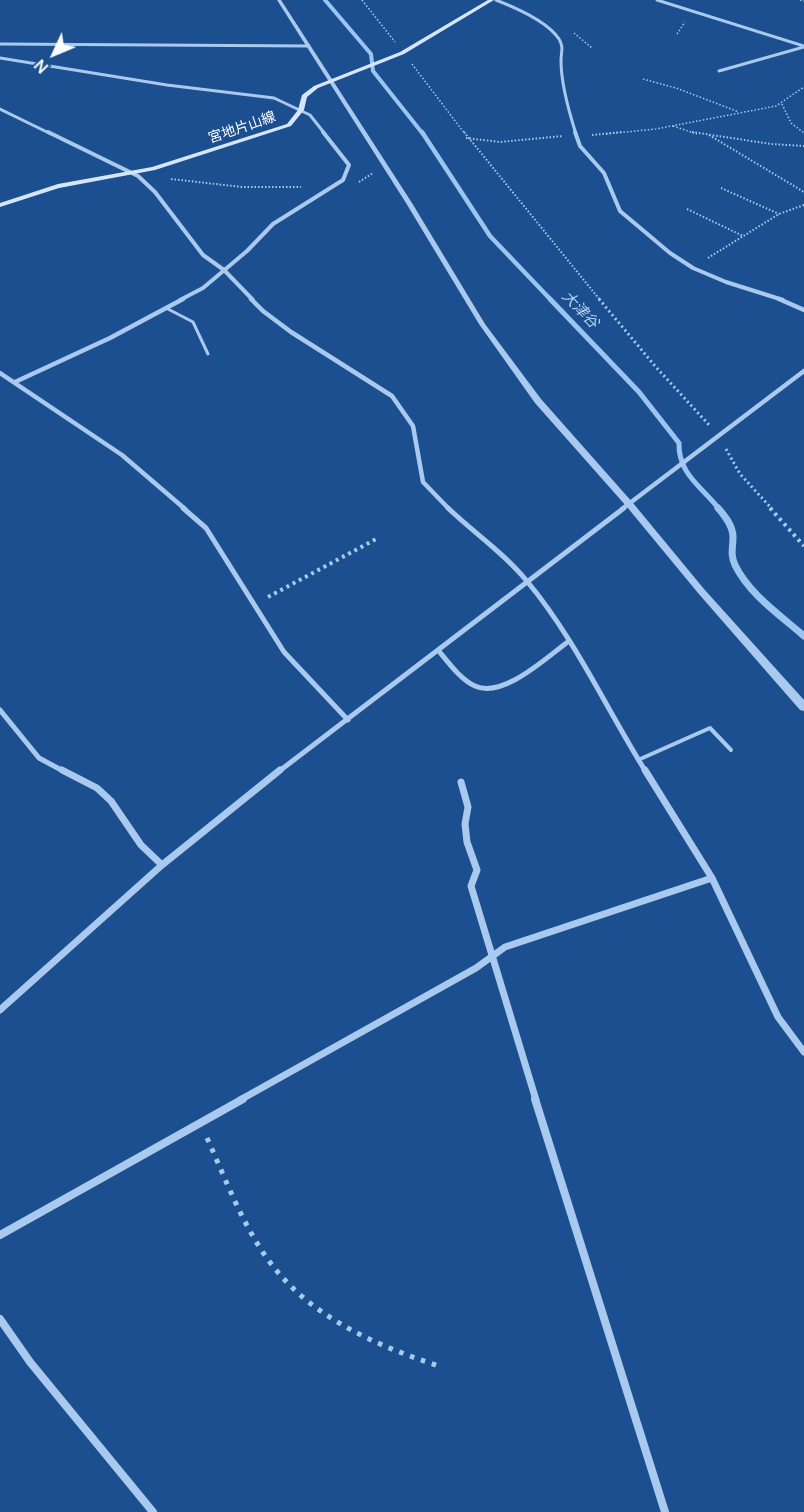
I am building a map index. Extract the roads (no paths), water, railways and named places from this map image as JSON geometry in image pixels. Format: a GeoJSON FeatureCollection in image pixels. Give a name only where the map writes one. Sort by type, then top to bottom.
{"type":"FeatureCollection","features":[{"type":"Feature","properties":{"kind":"main road","name":"宮地片山線"},"geometry":{"type":"LineString","coordinates":[[0,205],[58,186],[135,175],[289,125],[301,110],[304,96],[330,80],[402,53],[494,0]]}},
{"type":"Feature","properties":{"kind":"street"},"geometry":{"type":"LineString","coordinates":[[279,0],[383,162],[489,334],[538,401],[633,501],[701,591],[804,707]]}},
{"type":"Feature","properties":{"kind":"street"},"geometry":{"type":"LineString","coordinates":[[494,0],[527,14],[558,37],[563,48],[561,61],[569,113],[580,146],[604,173],[620,211],[670,253],[693,268],[726,282],[775,297],[804,310]]}},
{"type":"Feature","properties":{"kind":"street"},"geometry":{"type":"LineString","coordinates":[[657,0],[804,46]]}},
{"type":"Feature","properties":{"kind":"street"},"geometry":{"type":"LineString","coordinates":[[668,3],[674,0]]}},
{"type":"Feature","properties":{"kind":"street"},"geometry":{"type":"LineString","coordinates":[[0,45],[309,46]]}},
{"type":"Feature","properties":{"kind":"street"},"geometry":{"type":"LineString","coordinates":[[719,71],[804,46]]}},
{"type":"Feature","properties":{"kind":"street"},"geometry":{"type":"LineString","coordinates":[[0,58],[167,85],[274,98],[310,115],[349,165],[343,180],[273,224],[203,288],[110,338],[15,382]]}},
{"type":"Feature","properties":{"kind":"street"},"geometry":{"type":"LineString","coordinates":[[0,109],[135,175],[155,192],[203,255],[224,270],[263,311],[392,396],[413,426],[423,482],[450,510],[500,552],[527,581],[568,641],[638,760],[712,878],[778,1017],[804,1052]]}},
{"type":"Feature","properties":{"kind":"street"},"geometry":{"type":"LineString","coordinates":[[0,1010],[162,865],[241,800],[804,371]]}},
{"type":"Feature","properties":{"kind":"street"},"geometry":{"type":"LineString","coordinates":[[0,373],[122,454],[206,528],[284,652],[348,720]]}},
{"type":"Feature","properties":{"kind":"street"},"geometry":{"type":"LineString","coordinates":[[438,650],[454,669],[474,686],[495,688],[505,687],[568,641]]}},
{"type":"Feature","properties":{"kind":"street"},"geometry":{"type":"LineString","coordinates":[[0,710],[39,758],[97,788],[111,801],[141,845],[162,865]]}},
{"type":"Feature","properties":{"kind":"street"},"geometry":{"type":"LineString","coordinates":[[461,782],[468,807],[465,824],[467,842],[477,870],[471,886],[490,957],[665,1512]]}},
{"type":"Feature","properties":{"kind":"street"},"geometry":{"type":"LineString","coordinates":[[0,1235],[476,968],[505,947],[712,878]]}},
{"type":"Feature","properties":{"kind":"street"},"geometry":{"type":"LineString","coordinates":[[0,1319],[30,1362],[153,1512]]}},
{"type":"Feature","properties":{"kind":"lane"},"geometry":{"type":"LineString","coordinates":[[166,308],[193,322],[208,354]]}},
{"type":"Feature","properties":{"kind":"lane"},"geometry":{"type":"LineString","coordinates":[[638,760],[710,728],[731,750]]}},
{"type":"Feature","properties":{"kind":"waterway","name":"大津谷"},"geometry":{"type":"LineString","coordinates":[[325,0],[371,54],[373,71],[423,134]]}},
{"type":"Feature","properties":{"kind":"waterway","name":"大津谷"},"geometry":{"type":"LineString","coordinates":[[422,132],[490,236],[551,300]]}},
{"type":"Feature","properties":{"kind":"waterway","name":"大津谷"},"geometry":{"type":"LineString","coordinates":[[550,299],[639,392],[679,443],[682,463],[687,472],[719,509]]}},
{"type":"Feature","properties":{"kind":"waterway","name":"大津谷"},"geometry":{"type":"LineString","coordinates":[[718,508],[732,529],[733,558],[741,576],[766,604],[804,636]]}}]}
